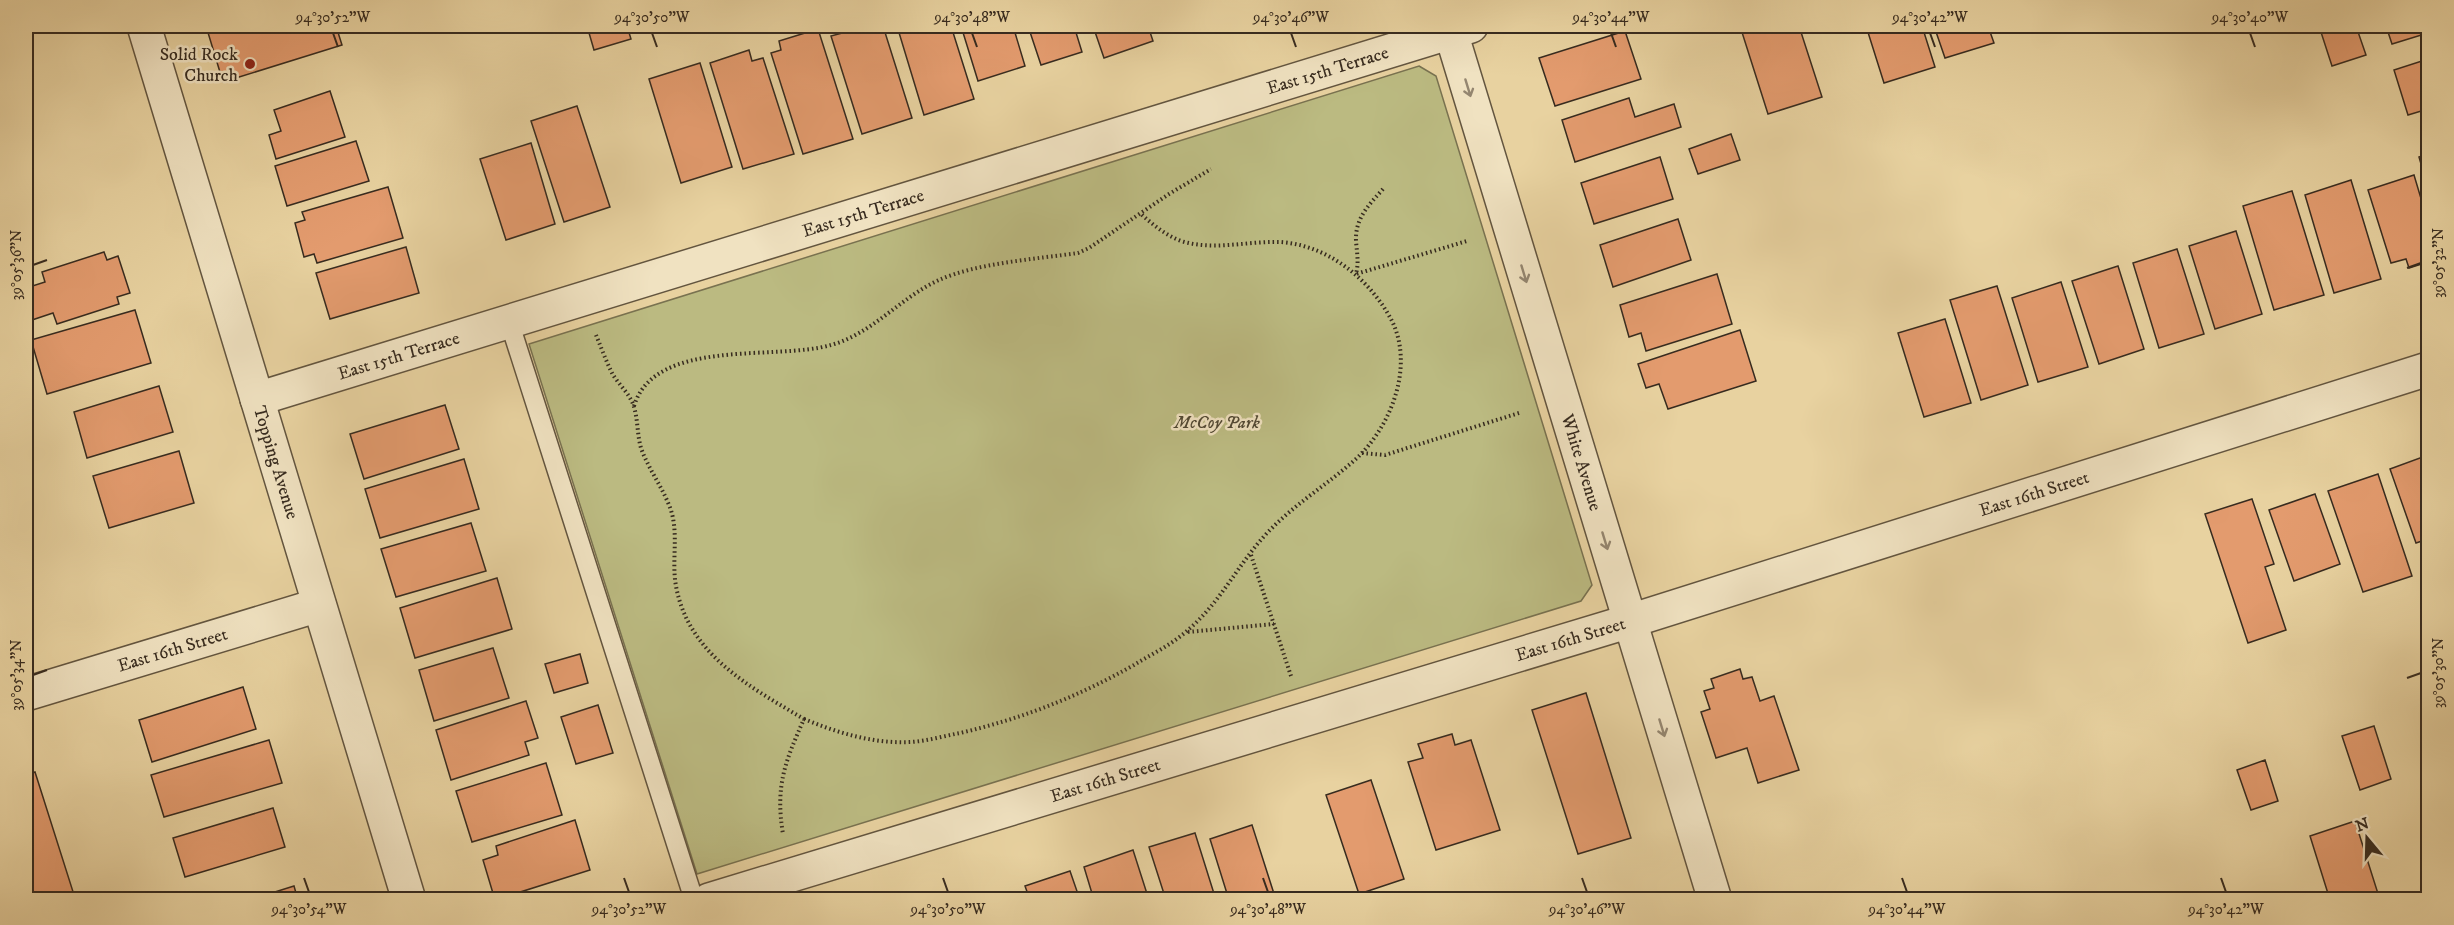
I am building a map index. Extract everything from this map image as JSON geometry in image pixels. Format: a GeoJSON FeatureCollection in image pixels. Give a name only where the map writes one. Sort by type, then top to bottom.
{"type":"FeatureCollection","features":[{"type":"Feature","properties":{"kind":"street","name":"Topping Avenue"},"geometry":{"type":"LineString","coordinates":[[144,26],[409,900]]}},
{"type":"Feature","properties":{"kind":"street","name":"East 15th Terrace"},"geometry":{"type":"LineString","coordinates":[[257,399],[1457,28]]}},
{"type":"Feature","properties":{"kind":"street","name":"White Avenue"},"geometry":{"type":"LineString","coordinates":[[1457,28],[1630,621],[1715,900]]}},
{"type":"Feature","properties":{"kind":"street","name":"East 16th Street"},"geometry":{"type":"LineString","coordinates":[[709,900],[1630,621],[2428,369]]}},
{"type":"Feature","properties":{"kind":"street","name":"East 16th Street"},"geometry":{"type":"LineString","coordinates":[[26,694],[319,605]]}},
{"type":"Feature","properties":{"kind":"lane"},"geometry":{"type":"LineString","coordinates":[[509,321],[694,900]]}},
{"type":"Feature","properties":{"kind":"path"},"geometry":{"type":"LineString","coordinates":[[634,406],[645,384],[669,368],[717,357],[830,346],[856,335],[940,279],[981,268],[1078,252],[1089,248],[1210,169]]}},
{"type":"Feature","properties":{"kind":"path"},"geometry":{"type":"LineString","coordinates":[[1356,274],[1359,261],[1356,242],[1358,221],[1383,189]]}},
{"type":"Feature","properties":{"kind":"path"},"geometry":{"type":"LineString","coordinates":[[596,335],[613,374],[634,406],[641,447],[648,466],[669,505],[672,515],[676,586],[688,621],[705,648],[729,671],[762,694],[804,719],[846,734],[885,742],[913,742],[976,729],[1020,717],[1078,695],[1146,658],[1187,632],[1225,589],[1274,526],[1362,453],[1376,435],[1397,393],[1401,362],[1400,347],[1392,321],[1356,274],[1323,253],[1281,242],[1218,246],[1184,242],[1171,237],[1140,213]]}},
{"type":"Feature","properties":{"kind":"path"},"geometry":{"type":"LineString","coordinates":[[1356,274],[1467,241]]}},
{"type":"Feature","properties":{"kind":"path"},"geometry":{"type":"LineString","coordinates":[[1362,453],[1385,455],[1520,413]]}},
{"type":"Feature","properties":{"kind":"path"},"geometry":{"type":"LineString","coordinates":[[1250,554],[1291,676]]}},
{"type":"Feature","properties":{"kind":"path"},"geometry":{"type":"LineString","coordinates":[[1187,632],[1274,624]]}},
{"type":"Feature","properties":{"kind":"path"},"geometry":{"type":"LineString","coordinates":[[783,834],[779,793],[790,751],[804,719]]}},
{"type":"Feature","properties":{"kind":"green space","name":"McCoy Park"},"geometry":{"type":"Polygon","coordinates":[[[1419,66],[1436,76],[1592,585],[1581,601],[697,874],[529,344],[1419,66]]]}},
{"type":"Feature","properties":{"kind":"building","name":"Solid Rock Church"},"geometry":{"type":"Polygon","coordinates":[[[206,26],[336,26],[342,45],[223,82],[206,26]]]}},
{"type":"Feature","properties":{"kind":"building"},"geometry":{"type":"Polygon","coordinates":[[[587,26],[627,26],[631,39],[594,50],[587,26]]]}},
{"type":"Feature","properties":{"kind":"building"},"geometry":{"type":"Polygon","coordinates":[[[844,26],[883,26],[912,118],[862,134],[831,36],[846,32],[844,26]]]}},
{"type":"Feature","properties":{"kind":"building"},"geometry":{"type":"Polygon","coordinates":[[[897,26],[951,26],[974,99],[924,115],[897,26]]]}},
{"type":"Feature","properties":{"kind":"building"},"geometry":{"type":"Polygon","coordinates":[[[961,26],[1013,26],[1025,66],[978,81],[961,26]]]}},
{"type":"Feature","properties":{"kind":"building"},"geometry":{"type":"Polygon","coordinates":[[[1028,26],[1074,26],[1082,52],[1041,65],[1028,26]]]}},
{"type":"Feature","properties":{"kind":"building"},"geometry":{"type":"Polygon","coordinates":[[[1093,26],[1148,26],[1153,41],[1104,58],[1093,26]]]}},
{"type":"Feature","properties":{"kind":"building"},"geometry":{"type":"Polygon","coordinates":[[[1740,26],[1799,26],[1822,97],[1768,114],[1740,26]]]}},
{"type":"Feature","properties":{"kind":"building"},"geometry":{"type":"Polygon","coordinates":[[[1866,26],[1922,26],[1935,67],[1884,83],[1866,26]]]}},
{"type":"Feature","properties":{"kind":"building"},"geometry":{"type":"Polygon","coordinates":[[[1934,26],[1988,26],[1994,43],[1945,58],[1934,26]]]}},
{"type":"Feature","properties":{"kind":"building"},"geometry":{"type":"Polygon","coordinates":[[[2319,26],[2356,26],[2366,55],[2332,66],[2319,26]]]}},
{"type":"Feature","properties":{"kind":"building"},"geometry":{"type":"Polygon","coordinates":[[[2386,26],[2428,26],[2428,33],[2392,44],[2386,26]]]}},
{"type":"Feature","properties":{"kind":"building"},"geometry":{"type":"Polygon","coordinates":[[[818,29],[853,139],[803,154],[771,53],[781,50],[779,41],[818,29]]]}},
{"type":"Feature","properties":{"kind":"building"},"geometry":{"type":"Polygon","coordinates":[[[1625,31],[1641,79],[1555,106],[1539,58],[1625,31]]]}},
{"type":"Feature","properties":{"kind":"building"},"geometry":{"type":"Polygon","coordinates":[[[749,50],[752,61],[763,58],[794,154],[743,169],[710,63],[749,50]]]}},
{"type":"Feature","properties":{"kind":"building"},"geometry":{"type":"Polygon","coordinates":[[[2428,59],[2428,109],[2408,115],[2394,70],[2428,59]]]}},
{"type":"Feature","properties":{"kind":"building"},"geometry":{"type":"Polygon","coordinates":[[[700,63],[732,167],[681,183],[649,79],[700,63]]]}},
{"type":"Feature","properties":{"kind":"building"},"geometry":{"type":"Polygon","coordinates":[[[330,91],[345,137],[276,159],[269,135],[281,131],[274,110],[330,91]]]}},
{"type":"Feature","properties":{"kind":"building"},"geometry":{"type":"Polygon","coordinates":[[[1629,98],[1635,117],[1674,104],[1681,127],[1575,162],[1562,120],[1629,98]]]}},
{"type":"Feature","properties":{"kind":"building"},"geometry":{"type":"Polygon","coordinates":[[[577,106],[610,207],[564,222],[531,121],[577,106]]]}},
{"type":"Feature","properties":{"kind":"building"},"geometry":{"type":"Polygon","coordinates":[[[1731,134],[1740,160],[1698,174],[1689,149],[1731,134]]]}},
{"type":"Feature","properties":{"kind":"building"},"geometry":{"type":"Polygon","coordinates":[[[356,141],[369,181],[287,206],[275,166],[356,141]]]}},
{"type":"Feature","properties":{"kind":"building"},"geometry":{"type":"Polygon","coordinates":[[[531,143],[555,224],[506,240],[480,159],[531,143]]]}},
{"type":"Feature","properties":{"kind":"building"},"geometry":{"type":"Polygon","coordinates":[[[2428,154],[2428,188],[2419,157],[2428,154]]]}},
{"type":"Feature","properties":{"kind":"building"},"geometry":{"type":"Polygon","coordinates":[[[1660,157],[1673,199],[1594,224],[1581,183],[1660,157]]]}},
{"type":"Feature","properties":{"kind":"building"},"geometry":{"type":"Polygon","coordinates":[[[2414,175],[2428,222],[2428,262],[2409,268],[2406,259],[2391,263],[2368,190],[2414,175]]]}},
{"type":"Feature","properties":{"kind":"building"},"geometry":{"type":"Polygon","coordinates":[[[2351,180],[2381,279],[2334,293],[2305,195],[2351,180]]]}},
{"type":"Feature","properties":{"kind":"building"},"geometry":{"type":"Polygon","coordinates":[[[388,187],[403,238],[317,263],[314,254],[304,257],[295,223],[305,220],[302,212],[388,187]]]}},
{"type":"Feature","properties":{"kind":"building"},"geometry":{"type":"Polygon","coordinates":[[[2292,191],[2324,295],[2274,310],[2243,206],[2292,191]]]}},
{"type":"Feature","properties":{"kind":"building"},"geometry":{"type":"Polygon","coordinates":[[[1678,219],[1691,260],[1613,287],[1600,245],[1678,219]]]}},
{"type":"Feature","properties":{"kind":"building"},"geometry":{"type":"Polygon","coordinates":[[[2236,231],[2262,314],[2215,329],[2189,246],[2236,231]]]}},
{"type":"Feature","properties":{"kind":"building"},"geometry":{"type":"Polygon","coordinates":[[[406,247],[419,293],[330,319],[316,273],[406,247]]]}},
{"type":"Feature","properties":{"kind":"building"},"geometry":{"type":"Polygon","coordinates":[[[2177,249],[2204,334],[2159,348],[2133,263],[2177,249]]]}},
{"type":"Feature","properties":{"kind":"building"},"geometry":{"type":"Polygon","coordinates":[[[104,252],[107,260],[118,256],[130,293],[117,297],[119,304],[57,324],[53,313],[32,320],[26,301],[26,288],[45,282],[42,272],[104,252]]]}},
{"type":"Feature","properties":{"kind":"building"},"geometry":{"type":"Polygon","coordinates":[[[2118,266],[2144,349],[2099,364],[2072,281],[2118,266]]]}},
{"type":"Feature","properties":{"kind":"building"},"geometry":{"type":"Polygon","coordinates":[[[1717,274],[1732,324],[1646,351],[1641,333],[1629,337],[1620,305],[1717,274]]]}},
{"type":"Feature","properties":{"kind":"building"},"geometry":{"type":"Polygon","coordinates":[[[2061,282],[2088,367],[2038,382],[2012,298],[2061,282]]]}},
{"type":"Feature","properties":{"kind":"building"},"geometry":{"type":"Polygon","coordinates":[[[1997,286],[2028,385],[1981,400],[1950,300],[1997,286]]]}},
{"type":"Feature","properties":{"kind":"building"},"geometry":{"type":"Polygon","coordinates":[[[135,310],[151,363],[47,394],[31,340],[135,310]]]}},
{"type":"Feature","properties":{"kind":"building"},"geometry":{"type":"Polygon","coordinates":[[[1945,319],[1971,403],[1924,417],[1898,333],[1945,319]]]}},
{"type":"Feature","properties":{"kind":"building"},"geometry":{"type":"Polygon","coordinates":[[[1740,330],[1756,381],[1668,409],[1659,384],[1646,388],[1638,364],[1740,330]]]}},
{"type":"Feature","properties":{"kind":"building"},"geometry":{"type":"Polygon","coordinates":[[[159,386],[173,432],[87,458],[74,412],[159,386]]]}},
{"type":"Feature","properties":{"kind":"building"},"geometry":{"type":"Polygon","coordinates":[[[445,405],[459,449],[364,479],[350,434],[445,405]]]}},
{"type":"Feature","properties":{"kind":"building"},"geometry":{"type":"Polygon","coordinates":[[[179,451],[194,503],[109,528],[93,476],[179,451]]]}},
{"type":"Feature","properties":{"kind":"building"},"geometry":{"type":"Polygon","coordinates":[[[2428,455],[2428,539],[2416,543],[2390,469],[2428,455]]]}},
{"type":"Feature","properties":{"kind":"building"},"geometry":{"type":"Polygon","coordinates":[[[464,459],[479,509],[380,538],[365,489],[464,459]]]}},
{"type":"Feature","properties":{"kind":"building"},"geometry":{"type":"Polygon","coordinates":[[[2378,474],[2412,576],[2363,592],[2328,491],[2378,474]]]}},
{"type":"Feature","properties":{"kind":"building"},"geometry":{"type":"Polygon","coordinates":[[[2315,494],[2340,564],[2294,581],[2269,510],[2315,494]]]}},
{"type":"Feature","properties":{"kind":"building"},"geometry":{"type":"Polygon","coordinates":[[[2252,499],[2274,564],[2265,567],[2286,630],[2248,643],[2205,514],[2252,499]]]}},
{"type":"Feature","properties":{"kind":"building"},"geometry":{"type":"Polygon","coordinates":[[[471,523],[486,571],[396,597],[381,549],[471,523]]]}},
{"type":"Feature","properties":{"kind":"building"},"geometry":{"type":"Polygon","coordinates":[[[497,578],[512,629],[415,658],[400,608],[497,578]]]}},
{"type":"Feature","properties":{"kind":"building"},"geometry":{"type":"Polygon","coordinates":[[[493,648],[509,698],[434,721],[419,670],[493,648]]]}},
{"type":"Feature","properties":{"kind":"building"},"geometry":{"type":"Polygon","coordinates":[[[580,654],[588,683],[554,693],[545,664],[580,654]]]}},
{"type":"Feature","properties":{"kind":"building"},"geometry":{"type":"Polygon","coordinates":[[[1740,669],[1743,679],[1752,677],[1760,701],[1774,696],[1799,770],[1758,783],[1747,748],[1716,758],[1701,712],[1710,709],[1704,691],[1714,688],[1711,679],[1740,669]]]}},
{"type":"Feature","properties":{"kind":"building"},"geometry":{"type":"Polygon","coordinates":[[[243,687],[256,729],[152,762],[139,720],[243,687]]]}},
{"type":"Feature","properties":{"kind":"building"},"geometry":{"type":"Polygon","coordinates":[[[1586,693],[1631,838],[1578,854],[1532,710],[1586,693]]]}},
{"type":"Feature","properties":{"kind":"building"},"geometry":{"type":"Polygon","coordinates":[[[526,701],[538,738],[525,742],[529,755],[451,780],[436,730],[526,701]]]}},
{"type":"Feature","properties":{"kind":"building"},"geometry":{"type":"Polygon","coordinates":[[[598,705],[613,753],[576,764],[561,717],[598,705]]]}},
{"type":"Feature","properties":{"kind":"building"},"geometry":{"type":"Polygon","coordinates":[[[2374,726],[2391,779],[2360,790],[2342,736],[2374,726]]]}},
{"type":"Feature","properties":{"kind":"building"},"geometry":{"type":"Polygon","coordinates":[[[1452,734],[1455,745],[1471,740],[1500,830],[1436,850],[1408,762],[1423,758],[1418,744],[1452,734]]]}},
{"type":"Feature","properties":{"kind":"building"},"geometry":{"type":"Polygon","coordinates":[[[269,740],[282,783],[164,817],[151,775],[269,740]]]}},
{"type":"Feature","properties":{"kind":"building"},"geometry":{"type":"Polygon","coordinates":[[[2265,760],[2278,801],[2251,810],[2237,770],[2265,760]]]}},
{"type":"Feature","properties":{"kind":"building"},"geometry":{"type":"Polygon","coordinates":[[[546,763],[562,815],[472,842],[456,791],[546,763]]]}},
{"type":"Feature","properties":{"kind":"building"},"geometry":{"type":"Polygon","coordinates":[[[35,772],[75,898],[70,900],[26,900],[26,775],[35,772]]]}},
{"type":"Feature","properties":{"kind":"building"},"geometry":{"type":"Polygon","coordinates":[[[1371,780],[1404,879],[1359,894],[1326,795],[1371,780]]]}},
{"type":"Feature","properties":{"kind":"building"},"geometry":{"type":"Polygon","coordinates":[[[273,808],[285,847],[185,877],[173,838],[273,808]]]}},
{"type":"Feature","properties":{"kind":"building"},"geometry":{"type":"Polygon","coordinates":[[[575,820],[590,870],[495,900],[483,860],[498,855],[496,846],[575,820]]]}},
{"type":"Feature","properties":{"kind":"building"},"geometry":{"type":"Polygon","coordinates":[[[2355,821],[2380,900],[2330,900],[2310,836],[2355,821]]]}},
{"type":"Feature","properties":{"kind":"building"},"geometry":{"type":"Polygon","coordinates":[[[1252,825],[1276,900],[1229,900],[1210,839],[1252,825]]]}},
{"type":"Feature","properties":{"kind":"building"},"geometry":{"type":"Polygon","coordinates":[[[1195,833],[1216,900],[1166,900],[1149,847],[1195,833]]]}},
{"type":"Feature","properties":{"kind":"building"},"geometry":{"type":"Polygon","coordinates":[[[1133,850],[1149,900],[1094,900],[1084,867],[1133,850]]]}},
{"type":"Feature","properties":{"kind":"building"},"geometry":{"type":"Polygon","coordinates":[[[1070,871],[1080,900],[1030,900],[1025,886],[1070,871]]]}},
{"type":"Feature","properties":{"kind":"building"},"geometry":{"type":"Polygon","coordinates":[[[294,886],[298,900],[249,900],[294,886]]]}},
{"type":"Feature","properties":{"kind":"building"},"geometry":{"type":"Polygon","coordinates":[[[1606,892],[1618,900],[1590,900],[1593,895],[1606,892]]]}},
{"type":"Feature","properties":{"kind":"place","name":"Solid Rock Church"},"geometry":{"type":"Point","coordinates":[250,64]}}]}
